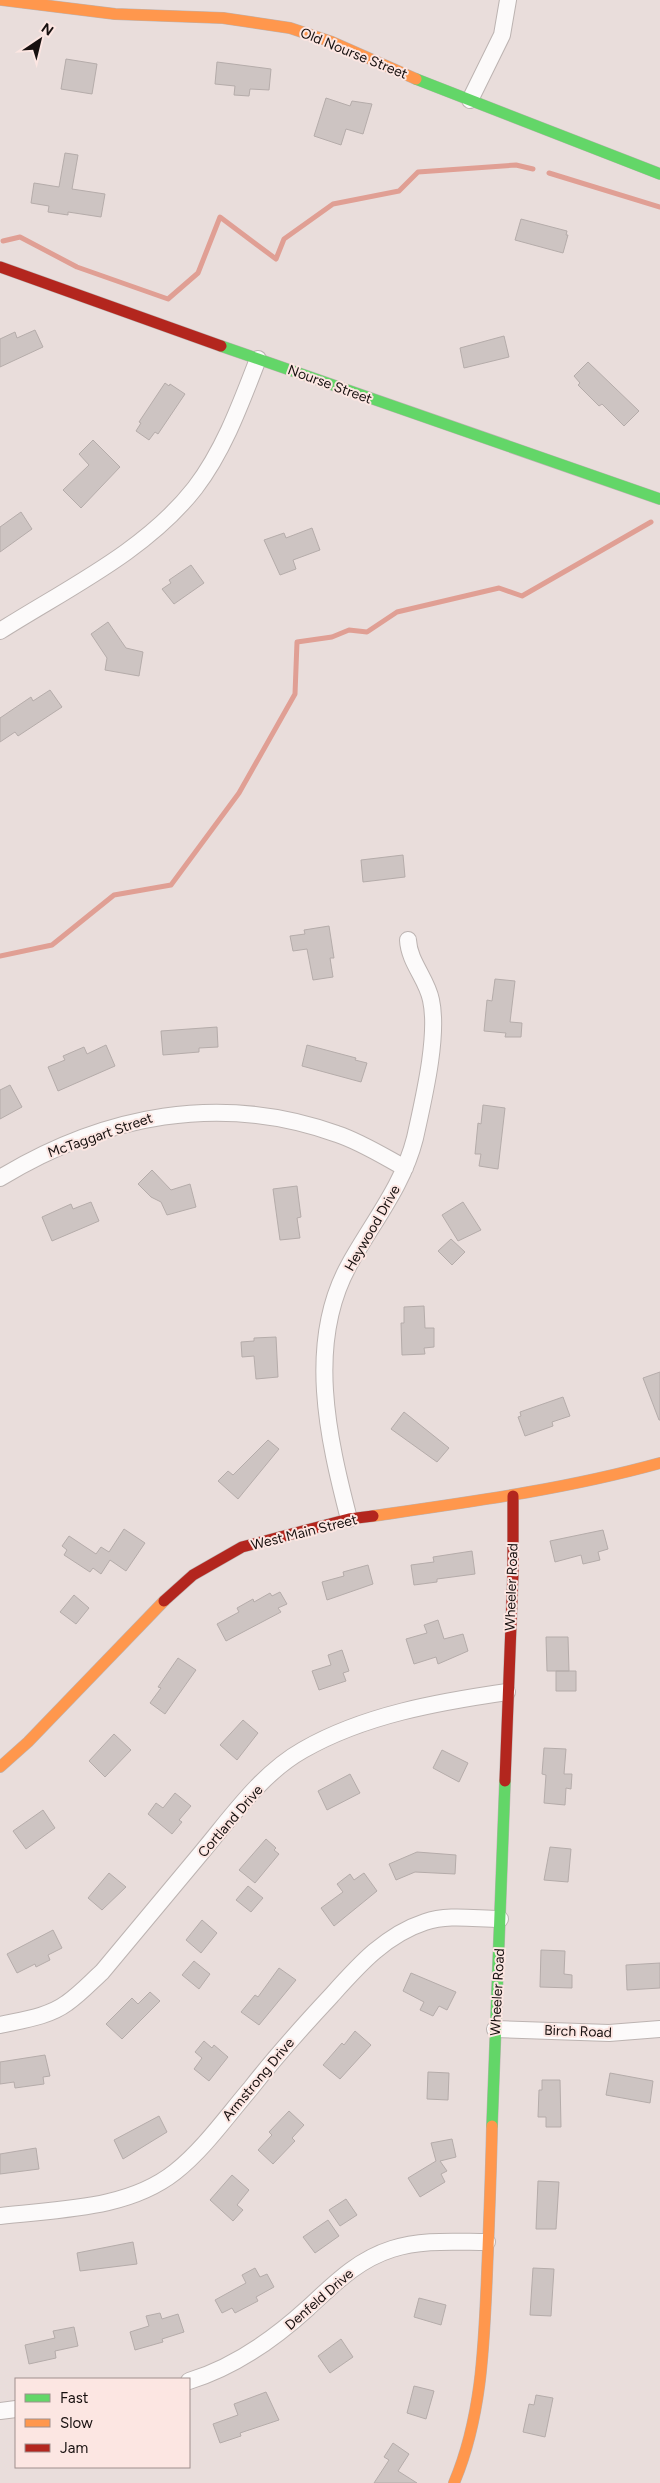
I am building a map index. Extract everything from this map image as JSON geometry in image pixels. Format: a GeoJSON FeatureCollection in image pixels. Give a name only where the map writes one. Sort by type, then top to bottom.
{"type":"FeatureCollection","features":[{"type":"Feature","properties":{"kind":"street","name":"Old Nourse Street"},"geometry":{"type":"LineString","coordinates":[[2,0],[114,14],[222,18],[290,28],[332,42],[470,100],[660,174]]}},
{"type":"Feature","properties":{"kind":"street"},"geometry":{"type":"LineString","coordinates":[[470,100],[502,35],[508,0]]}},
{"type":"Feature","properties":{"kind":"street","name":"Nourse Street"},"geometry":{"type":"LineString","coordinates":[[0,267],[660,499]]}},
{"type":"Feature","properties":{"kind":"street"},"geometry":{"type":"LineString","coordinates":[[0,631],[111,562],[154,529],[175,510],[195,488],[220,448],[258,358]]}},
{"type":"Feature","properties":{"kind":"street","name":"Heywood Drive"},"geometry":{"type":"LineString","coordinates":[[349,1519],[324,1396],[325,1346],[332,1310],[347,1268],[376,1222],[405,1168],[420,1112],[433,1027],[431,1000],[422,975],[409,951],[408,940]]}},
{"type":"Feature","properties":{"kind":"street","name":"McTaggart Street"},"geometry":{"type":"LineString","coordinates":[[0,1178],[34,1158],[92,1136],[138,1120],[189,1112],[250,1114],[310,1125],[346,1138],[405,1168]]}},
{"type":"Feature","properties":{"kind":"street","name":"West Main Street"},"geometry":{"type":"LineString","coordinates":[[0,1768],[28,1742],[134,1630],[193,1575],[242,1547],[349,1519],[513,1496],[605,1478],[660,1463]]}},
{"type":"Feature","properties":{"kind":"street","name":"Wheeler Road"},"geometry":{"type":"LineString","coordinates":[[454,2483],[471,2434],[477,2404],[485,2322],[507,1692],[513,1573],[513,1496]]}},
{"type":"Feature","properties":{"kind":"street","name":"Cortland Drive"},"geometry":{"type":"LineString","coordinates":[[0,2025],[44,2015],[66,2004],[80,1992],[102,1972],[239,1807],[277,1768],[303,1750],[358,1725],[395,1714],[452,1700],[507,1692]]}},
{"type":"Feature","properties":{"kind":"street","name":"Armstrong Drive"},"geometry":{"type":"LineString","coordinates":[[0,2216],[111,2201],[147,2189],[174,2173],[215,2131],[293,2037],[378,1948],[398,1934],[425,1922],[446,1918],[500,1919]]}},
{"type":"Feature","properties":{"kind":"street","name":"Birch Road"},"geometry":{"type":"LineString","coordinates":[[495,2029],[609,2033],[660,2029]]}},
{"type":"Feature","properties":{"kind":"street","name":"Denfeld Drive"},"geometry":{"type":"LineString","coordinates":[[190,2381],[227,2368],[250,2355],[276,2335],[339,2279],[364,2261],[393,2248],[442,2241],[487,2242]]}},
{"type":"Feature","properties":{"kind":"street"},"geometry":{"type":"LineString","coordinates":[[0,2411],[15,2409]]}},
{"type":"Feature","properties":{"kind":"building"},"geometry":{"type":"Polygon","coordinates":[[[66,59],[97,64],[92,94],[61,89],[66,59]]]}},
{"type":"Feature","properties":{"kind":"building"},"geometry":{"type":"Polygon","coordinates":[[[217,62],[271,69],[269,90],[250,89],[249,96],[234,95],[235,86],[215,84],[217,62]]]}},
{"type":"Feature","properties":{"kind":"building"},"geometry":{"type":"Polygon","coordinates":[[[326,98],[350,106],[352,101],[372,104],[363,134],[346,129],[341,145],[314,136],[326,98]]]}},
{"type":"Feature","properties":{"kind":"building"},"geometry":{"type":"Polygon","coordinates":[[[65,153],[78,155],[72,189],[105,194],[101,217],[68,212],[68,215],[48,212],[49,206],[31,203],[34,183],[59,187],[65,153]]]}},
{"type":"Feature","properties":{"kind":"building"},"geometry":{"type":"Polygon","coordinates":[[[521,219],[567,231],[566,235],[568,235],[563,253],[515,240],[521,219]]]}},
{"type":"Feature","properties":{"kind":"building"},"geometry":{"type":"Polygon","coordinates":[[[35,330],[43,347],[0,367],[0,339],[15,332],[17,338],[35,330]]]}},
{"type":"Feature","properties":{"kind":"building"},"geometry":{"type":"Polygon","coordinates":[[[504,336],[509,357],[464,368],[460,348],[504,336]]]}},
{"type":"Feature","properties":{"kind":"building"},"geometry":{"type":"Polygon","coordinates":[[[588,362],[639,411],[624,426],[602,404],[599,406],[578,385],[580,383],[574,376],[588,362]]]}},
{"type":"Feature","properties":{"kind":"building"},"geometry":{"type":"Polygon","coordinates":[[[165,383],[169,386],[170,384],[185,394],[158,434],[155,432],[149,440],[136,431],[141,423],[139,422],[165,383]]]}},
{"type":"Feature","properties":{"kind":"building"},"geometry":{"type":"Polygon","coordinates":[[[93,440],[120,467],[81,508],[63,490],[89,465],[79,454],[93,440]]]}},
{"type":"Feature","properties":{"kind":"building"},"geometry":{"type":"Polygon","coordinates":[[[21,512],[32,529],[0,552],[0,527],[21,512]]]}},
{"type":"Feature","properties":{"kind":"building"},"geometry":{"type":"Polygon","coordinates":[[[312,528],[320,550],[293,560],[296,569],[280,575],[264,540],[284,533],[286,538],[312,528]]]}},
{"type":"Feature","properties":{"kind":"building"},"geometry":{"type":"Polygon","coordinates":[[[191,565],[204,583],[174,604],[162,589],[171,583],[169,580],[191,565]]]}},
{"type":"Feature","properties":{"kind":"building"},"geometry":{"type":"Polygon","coordinates":[[[108,622],[126,648],[143,652],[139,676],[105,670],[107,658],[91,634],[108,622]]]}},
{"type":"Feature","properties":{"kind":"building"},"geometry":{"type":"Polygon","coordinates":[[[50,690],[62,707],[18,736],[15,732],[0,742],[0,718],[31,697],[33,701],[50,690]]]}},
{"type":"Feature","properties":{"kind":"building"},"geometry":{"type":"Polygon","coordinates":[[[403,855],[405,877],[363,882],[361,860],[403,855]]]}},
{"type":"Feature","properties":{"kind":"building"},"geometry":{"type":"Polygon","coordinates":[[[329,926],[334,958],[330,958],[333,977],[313,980],[307,949],[293,951],[290,936],[305,934],[304,930],[329,926]]]}},
{"type":"Feature","properties":{"kind":"building"},"geometry":{"type":"Polygon","coordinates":[[[495,979],[515,981],[510,1022],[522,1023],[521,1037],[505,1037],[506,1033],[484,1031],[487,1000],[492,1001],[495,979]]]}},
{"type":"Feature","properties":{"kind":"building"},"geometry":{"type":"Polygon","coordinates":[[[217,1027],[218,1047],[199,1048],[199,1052],[163,1055],[161,1031],[217,1027]]]}},
{"type":"Feature","properties":{"kind":"building"},"geometry":{"type":"Polygon","coordinates":[[[106,1045],[115,1066],[58,1091],[48,1067],[65,1060],[63,1056],[84,1047],[87,1054],[106,1045]]]}},
{"type":"Feature","properties":{"kind":"building"},"geometry":{"type":"Polygon","coordinates":[[[307,1045],[356,1058],[355,1060],[367,1063],[361,1082],[302,1066],[307,1045]]]}},
{"type":"Feature","properties":{"kind":"building"},"geometry":{"type":"Polygon","coordinates":[[[10,1085],[22,1107],[0,1119],[0,1090],[10,1085]]]}},
{"type":"Feature","properties":{"kind":"building"},"geometry":{"type":"Polygon","coordinates":[[[483,1105],[505,1108],[498,1169],[479,1166],[481,1154],[475,1154],[478,1123],[481,1124],[483,1105]]]}},
{"type":"Feature","properties":{"kind":"building"},"geometry":{"type":"Polygon","coordinates":[[[152,1170],[171,1190],[190,1184],[196,1207],[167,1215],[161,1202],[151,1197],[138,1184],[152,1170]]]}},
{"type":"Feature","properties":{"kind":"building"},"geometry":{"type":"Polygon","coordinates":[[[297,1186],[301,1217],[297,1218],[300,1238],[280,1240],[273,1189],[297,1186]]]}},
{"type":"Feature","properties":{"kind":"building"},"geometry":{"type":"Polygon","coordinates":[[[91,1202],[99,1221],[52,1241],[42,1217],[71,1204],[73,1209],[91,1202]]]}},
{"type":"Feature","properties":{"kind":"building"},"geometry":{"type":"Polygon","coordinates":[[[463,1202],[481,1230],[458,1241],[442,1215],[463,1202]]]}},
{"type":"Feature","properties":{"kind":"building"},"geometry":{"type":"Polygon","coordinates":[[[451,1239],[465,1252],[452,1265],[438,1251],[451,1239]]]}},
{"type":"Feature","properties":{"kind":"building"},"geometry":{"type":"Polygon","coordinates":[[[424,1306],[425,1328],[434,1328],[434,1347],[424,1348],[425,1354],[402,1355],[401,1323],[404,1323],[404,1307],[424,1306]]]}},
{"type":"Feature","properties":{"kind":"building"},"geometry":{"type":"Polygon","coordinates":[[[276,1337],[278,1377],[256,1379],[254,1356],[242,1357],[241,1342],[254,1341],[254,1338],[276,1337]]]}},
{"type":"Feature","properties":{"kind":"building"},"geometry":{"type":"Polygon","coordinates":[[[660,1372],[660,1420],[659,1420],[643,1378],[660,1372]]]}},
{"type":"Feature","properties":{"kind":"building"},"geometry":{"type":"Polygon","coordinates":[[[563,1397],[570,1416],[552,1422],[553,1426],[525,1436],[518,1417],[521,1416],[520,1412],[563,1397]]]}},
{"type":"Feature","properties":{"kind":"building"},"geometry":{"type":"Polygon","coordinates":[[[404,1412],[449,1448],[437,1462],[391,1429],[404,1412]]]}},
{"type":"Feature","properties":{"kind":"building"},"geometry":{"type":"Polygon","coordinates":[[[268,1440],[279,1449],[238,1499],[218,1481],[228,1471],[233,1475],[268,1440]]]}},
{"type":"Feature","properties":{"kind":"building"},"geometry":{"type":"Polygon","coordinates":[[[124,1529],[145,1543],[126,1571],[110,1560],[101,1574],[93,1568],[90,1572],[64,1555],[67,1550],[62,1546],[69,1536],[96,1554],[101,1547],[109,1552],[124,1529]]]}},
{"type":"Feature","properties":{"kind":"building"},"geometry":{"type":"Polygon","coordinates":[[[603,1530],[608,1549],[598,1552],[600,1560],[583,1564],[581,1555],[555,1562],[550,1541],[603,1530]]]}},
{"type":"Feature","properties":{"kind":"building"},"geometry":{"type":"Polygon","coordinates":[[[472,1551],[475,1574],[437,1579],[437,1582],[414,1585],[411,1565],[434,1562],[433,1557],[472,1551]]]}},
{"type":"Feature","properties":{"kind":"building"},"geometry":{"type":"Polygon","coordinates":[[[368,1565],[373,1584],[327,1600],[322,1582],[344,1576],[343,1572],[368,1565]]]}},
{"type":"Feature","properties":{"kind":"building"},"geometry":{"type":"Polygon","coordinates":[[[280,1592],[287,1604],[278,1608],[281,1612],[226,1641],[217,1624],[239,1612],[237,1608],[253,1599],[254,1602],[270,1593],[272,1596],[280,1592]]]}},
{"type":"Feature","properties":{"kind":"building"},"geometry":{"type":"Polygon","coordinates":[[[74,1595],[89,1608],[76,1624],[60,1612],[74,1595]]]}},
{"type":"Feature","properties":{"kind":"building"},"geometry":{"type":"Polygon","coordinates":[[[438,1620],[444,1639],[463,1634],[468,1651],[438,1664],[436,1657],[414,1664],[406,1639],[427,1633],[424,1625],[438,1620]]]}},
{"type":"Feature","properties":{"kind":"building"},"geometry":{"type":"Polygon","coordinates":[[[546,1637],[568,1637],[569,1671],[547,1671],[546,1637]]]}},
{"type":"Feature","properties":{"kind":"building"},"geometry":{"type":"Polygon","coordinates":[[[342,1650],[349,1671],[343,1673],[346,1681],[319,1690],[312,1671],[331,1665],[328,1655],[342,1650]]]}},
{"type":"Feature","properties":{"kind":"building"},"geometry":{"type":"Polygon","coordinates":[[[178,1658],[196,1670],[165,1714],[150,1703],[161,1688],[158,1687],[178,1658]]]}},
{"type":"Feature","properties":{"kind":"building"},"geometry":{"type":"Polygon","coordinates":[[[556,1671],[576,1671],[576,1691],[556,1691],[556,1671]]]}},
{"type":"Feature","properties":{"kind":"building"},"geometry":{"type":"Polygon","coordinates":[[[243,1720],[258,1733],[237,1760],[220,1745],[243,1720]]]}},
{"type":"Feature","properties":{"kind":"building"},"geometry":{"type":"Polygon","coordinates":[[[114,1734],[131,1750],[105,1777],[89,1761],[114,1734]]]}},
{"type":"Feature","properties":{"kind":"building"},"geometry":{"type":"Polygon","coordinates":[[[544,1748],[566,1749],[564,1774],[572,1774],[571,1789],[566,1788],[565,1805],[544,1803],[546,1775],[542,1774],[544,1748]]]}},
{"type":"Feature","properties":{"kind":"building"},"geometry":{"type":"Polygon","coordinates":[[[442,1750],[468,1763],[459,1782],[433,1768],[442,1750]]]}},
{"type":"Feature","properties":{"kind":"building"},"geometry":{"type":"Polygon","coordinates":[[[350,1774],[360,1793],[327,1810],[318,1791],[350,1774]]]}},
{"type":"Feature","properties":{"kind":"building"},"geometry":{"type":"Polygon","coordinates":[[[175,1793],[191,1806],[179,1820],[182,1822],[172,1834],[148,1814],[156,1803],[163,1808],[175,1793]]]}},
{"type":"Feature","properties":{"kind":"building"},"geometry":{"type":"Polygon","coordinates":[[[43,1810],[55,1828],[26,1849],[13,1831],[43,1810]]]}},
{"type":"Feature","properties":{"kind":"building"},"geometry":{"type":"Polygon","coordinates":[[[266,1839],[276,1848],[274,1850],[279,1854],[255,1883],[239,1870],[266,1839]]]}},
{"type":"Feature","properties":{"kind":"building"},"geometry":{"type":"Polygon","coordinates":[[[550,1847],[571,1849],[568,1882],[544,1880],[550,1847]]]}},
{"type":"Feature","properties":{"kind":"building"},"geometry":{"type":"Polygon","coordinates":[[[417,1852],[456,1855],[455,1874],[415,1872],[396,1880],[389,1864],[417,1852]]]}},
{"type":"Feature","properties":{"kind":"building"},"geometry":{"type":"Polygon","coordinates":[[[109,1873],[126,1887],[102,1910],[88,1898],[109,1873]]]}},
{"type":"Feature","properties":{"kind":"building"},"geometry":{"type":"Polygon","coordinates":[[[364,1873],[377,1891],[334,1926],[321,1908],[343,1892],[337,1884],[350,1874],[354,1880],[364,1873]]]}},
{"type":"Feature","properties":{"kind":"building"},"geometry":{"type":"Polygon","coordinates":[[[248,1886],[263,1898],[251,1912],[236,1900],[248,1886]]]}},
{"type":"Feature","properties":{"kind":"building"},"geometry":{"type":"Polygon","coordinates":[[[202,1920],[217,1933],[201,1953],[186,1940],[202,1920]]]}},
{"type":"Feature","properties":{"kind":"building"},"geometry":{"type":"Polygon","coordinates":[[[53,1930],[62,1948],[48,1955],[50,1960],[36,1967],[35,1964],[17,1973],[7,1954],[53,1930]]]}},
{"type":"Feature","properties":{"kind":"building"},"geometry":{"type":"Polygon","coordinates":[[[541,1950],[565,1951],[564,1974],[572,1975],[572,1988],[540,1987],[541,1950]]]}},
{"type":"Feature","properties":{"kind":"building"},"geometry":{"type":"Polygon","coordinates":[[[194,1961],[210,1974],[199,1989],[182,1975],[194,1961]]]}},
{"type":"Feature","properties":{"kind":"building"},"geometry":{"type":"Polygon","coordinates":[[[660,1963],[660,1988],[627,1990],[626,1965],[660,1963]]]}},
{"type":"Feature","properties":{"kind":"building"},"geometry":{"type":"Polygon","coordinates":[[[279,1968],[296,1980],[259,2025],[241,2012],[255,1995],[258,1997],[279,1968]]]}},
{"type":"Feature","properties":{"kind":"building"},"geometry":{"type":"Polygon","coordinates":[[[411,1973],[456,1992],[447,2010],[439,2006],[433,2016],[420,2010],[424,2002],[403,1991],[411,1973]]]}},
{"type":"Feature","properties":{"kind":"building"},"geometry":{"type":"Polygon","coordinates":[[[150,1992],[160,2001],[122,2039],[106,2024],[132,1998],[138,2004],[150,1992]]]}},
{"type":"Feature","properties":{"kind":"building"},"geometry":{"type":"Polygon","coordinates":[[[355,2031],[371,2045],[340,2079],[323,2065],[342,2043],[344,2045],[355,2031]]]}},
{"type":"Feature","properties":{"kind":"building"},"geometry":{"type":"Polygon","coordinates":[[[204,2041],[212,2048],[214,2045],[228,2057],[209,2081],[194,2069],[202,2058],[195,2052],[204,2041]]]}},
{"type":"Feature","properties":{"kind":"building"},"geometry":{"type":"Polygon","coordinates":[[[45,2055],[50,2076],[43,2077],[44,2084],[15,2088],[14,2082],[0,2084],[0,2062],[45,2055]]]}},
{"type":"Feature","properties":{"kind":"building"},"geometry":{"type":"Polygon","coordinates":[[[428,2072],[449,2073],[448,2100],[427,2099],[428,2072]]]}},
{"type":"Feature","properties":{"kind":"building"},"geometry":{"type":"Polygon","coordinates":[[[610,2073],[653,2081],[650,2103],[606,2095],[610,2073]]]}},
{"type":"Feature","properties":{"kind":"building"},"geometry":{"type":"Polygon","coordinates":[[[542,2080],[560,2080],[561,2127],[546,2127],[546,2117],[538,2117],[539,2090],[542,2090],[542,2080]]]}},
{"type":"Feature","properties":{"kind":"building"},"geometry":{"type":"Polygon","coordinates":[[[289,2111],[304,2125],[292,2138],[295,2141],[273,2164],[258,2150],[272,2135],[269,2132],[289,2111]]]}},
{"type":"Feature","properties":{"kind":"building"},"geometry":{"type":"Polygon","coordinates":[[[159,2116],[167,2132],[123,2159],[114,2140],[159,2116]]]}},
{"type":"Feature","properties":{"kind":"building"},"geometry":{"type":"Polygon","coordinates":[[[452,2139],[456,2157],[440,2161],[447,2171],[441,2174],[445,2182],[420,2197],[408,2178],[436,2161],[431,2143],[452,2139]]]}},
{"type":"Feature","properties":{"kind":"building"},"geometry":{"type":"Polygon","coordinates":[[[36,2148],[39,2169],[0,2174],[0,2154],[36,2148]]]}},
{"type":"Feature","properties":{"kind":"building"},"geometry":{"type":"Polygon","coordinates":[[[232,2175],[249,2190],[237,2205],[243,2210],[233,2221],[210,2200],[232,2175]]]}},
{"type":"Feature","properties":{"kind":"building"},"geometry":{"type":"Polygon","coordinates":[[[538,2181],[559,2182],[556,2229],[536,2229],[538,2181]]]}},
{"type":"Feature","properties":{"kind":"building"},"geometry":{"type":"Polygon","coordinates":[[[346,2199],[357,2215],[340,2226],[329,2210],[346,2199]]]}},
{"type":"Feature","properties":{"kind":"building"},"geometry":{"type":"Polygon","coordinates":[[[328,2220],[339,2236],[315,2253],[303,2237],[328,2220]]]}},
{"type":"Feature","properties":{"kind":"building"},"geometry":{"type":"Polygon","coordinates":[[[133,2242],[137,2264],[80,2271],[77,2253],[133,2242]]]}},
{"type":"Feature","properties":{"kind":"building"},"geometry":{"type":"Polygon","coordinates":[[[255,2268],[260,2277],[267,2274],[274,2287],[256,2297],[258,2301],[235,2313],[232,2308],[222,2313],[215,2300],[246,2283],[242,2275],[255,2268]]]}},
{"type":"Feature","properties":{"kind":"building"},"geometry":{"type":"Polygon","coordinates":[[[533,2268],[554,2269],[551,2316],[530,2315],[533,2268]]]}},
{"type":"Feature","properties":{"kind":"building"},"geometry":{"type":"Polygon","coordinates":[[[419,2298],[446,2305],[441,2325],[414,2317],[419,2298]]]}},
{"type":"Feature","properties":{"kind":"building"},"geometry":{"type":"Polygon","coordinates":[[[160,2313],[162,2319],[178,2314],[184,2332],[162,2339],[163,2342],[135,2350],[130,2332],[149,2326],[146,2316],[160,2313]]]}},
{"type":"Feature","properties":{"kind":"building"},"geometry":{"type":"Polygon","coordinates":[[[74,2327],[78,2346],[55,2351],[56,2358],[29,2364],[25,2345],[55,2338],[53,2331],[74,2327]]]}},
{"type":"Feature","properties":{"kind":"building"},"geometry":{"type":"Polygon","coordinates":[[[341,2339],[353,2357],[330,2373],[318,2356],[341,2339]]]}},
{"type":"Feature","properties":{"kind":"building"},"geometry":{"type":"Polygon","coordinates":[[[414,2386],[434,2391],[426,2419],[407,2413],[414,2386]]]}},
{"type":"Feature","properties":{"kind":"building"},"geometry":{"type":"Polygon","coordinates":[[[266,2392],[279,2420],[240,2433],[241,2436],[220,2443],[213,2424],[238,2415],[234,2404],[266,2392]]]}},
{"type":"Feature","properties":{"kind":"building"},"geometry":{"type":"Polygon","coordinates":[[[536,2395],[553,2398],[545,2437],[523,2432],[529,2404],[534,2405],[536,2395]]]}},
{"type":"Feature","properties":{"kind":"building"},"geometry":{"type":"Polygon","coordinates":[[[393,2443],[409,2454],[398,2471],[417,2483],[374,2483],[389,2460],[384,2457],[393,2443]]]}},
{"type":"Feature","properties":{"kind":"waterway"},"geometry":{"type":"LineString","coordinates":[[3,241],[20,237],[77,267],[168,299],[198,273],[220,217],[276,259],[284,239],[333,204],[399,191],[418,172],[516,165],[533,169]]}},
{"type":"Feature","properties":{"kind":"waterway"},"geometry":{"type":"LineString","coordinates":[[549,173],[660,207]]}},
{"type":"Feature","properties":{"kind":"waterway"},"geometry":{"type":"LineString","coordinates":[[0,956],[52,945],[114,895],[171,885],[239,793],[295,694],[297,642],[332,637],[349,630],[367,632],[397,612],[499,588],[522,596],[651,522]]}},
{"type":"Feature","properties":{"kind":"traffic: fast"},"geometry":{"type":"LineString","coordinates":[[416,79],[660,174]]}},
{"type":"Feature","properties":{"kind":"traffic: fast"},"geometry":{"type":"LineString","coordinates":[[221,346],[660,499]]}},
{"type":"Feature","properties":{"kind":"traffic: fast"},"geometry":{"type":"LineString","coordinates":[[492,2126],[505,1781]]}},
{"type":"Feature","properties":{"kind":"traffic: slow"},"geometry":{"type":"LineString","coordinates":[[2,0],[115,14],[223,18],[290,28],[332,42],[416,79]]}},
{"type":"Feature","properties":{"kind":"traffic: slow"},"geometry":{"type":"LineString","coordinates":[[373,1516],[553,1488],[660,1463]]}},
{"type":"Feature","properties":{"kind":"traffic: slow"},"geometry":{"type":"LineString","coordinates":[[0,1767],[28,1742],[164,1601]]}},
{"type":"Feature","properties":{"kind":"traffic: slow"},"geometry":{"type":"LineString","coordinates":[[454,2483],[471,2432],[483,2354],[492,2126]]}},
{"type":"Feature","properties":{"kind":"traffic: jam"},"geometry":{"type":"LineString","coordinates":[[0,267],[221,346]]}},
{"type":"Feature","properties":{"kind":"traffic: jam"},"geometry":{"type":"LineString","coordinates":[[505,1781],[513,1573],[513,1496]]}},
{"type":"Feature","properties":{"kind":"traffic: jam"},"geometry":{"type":"LineString","coordinates":[[164,1601],[193,1575],[242,1547],[349,1519],[373,1516]]}}]}
